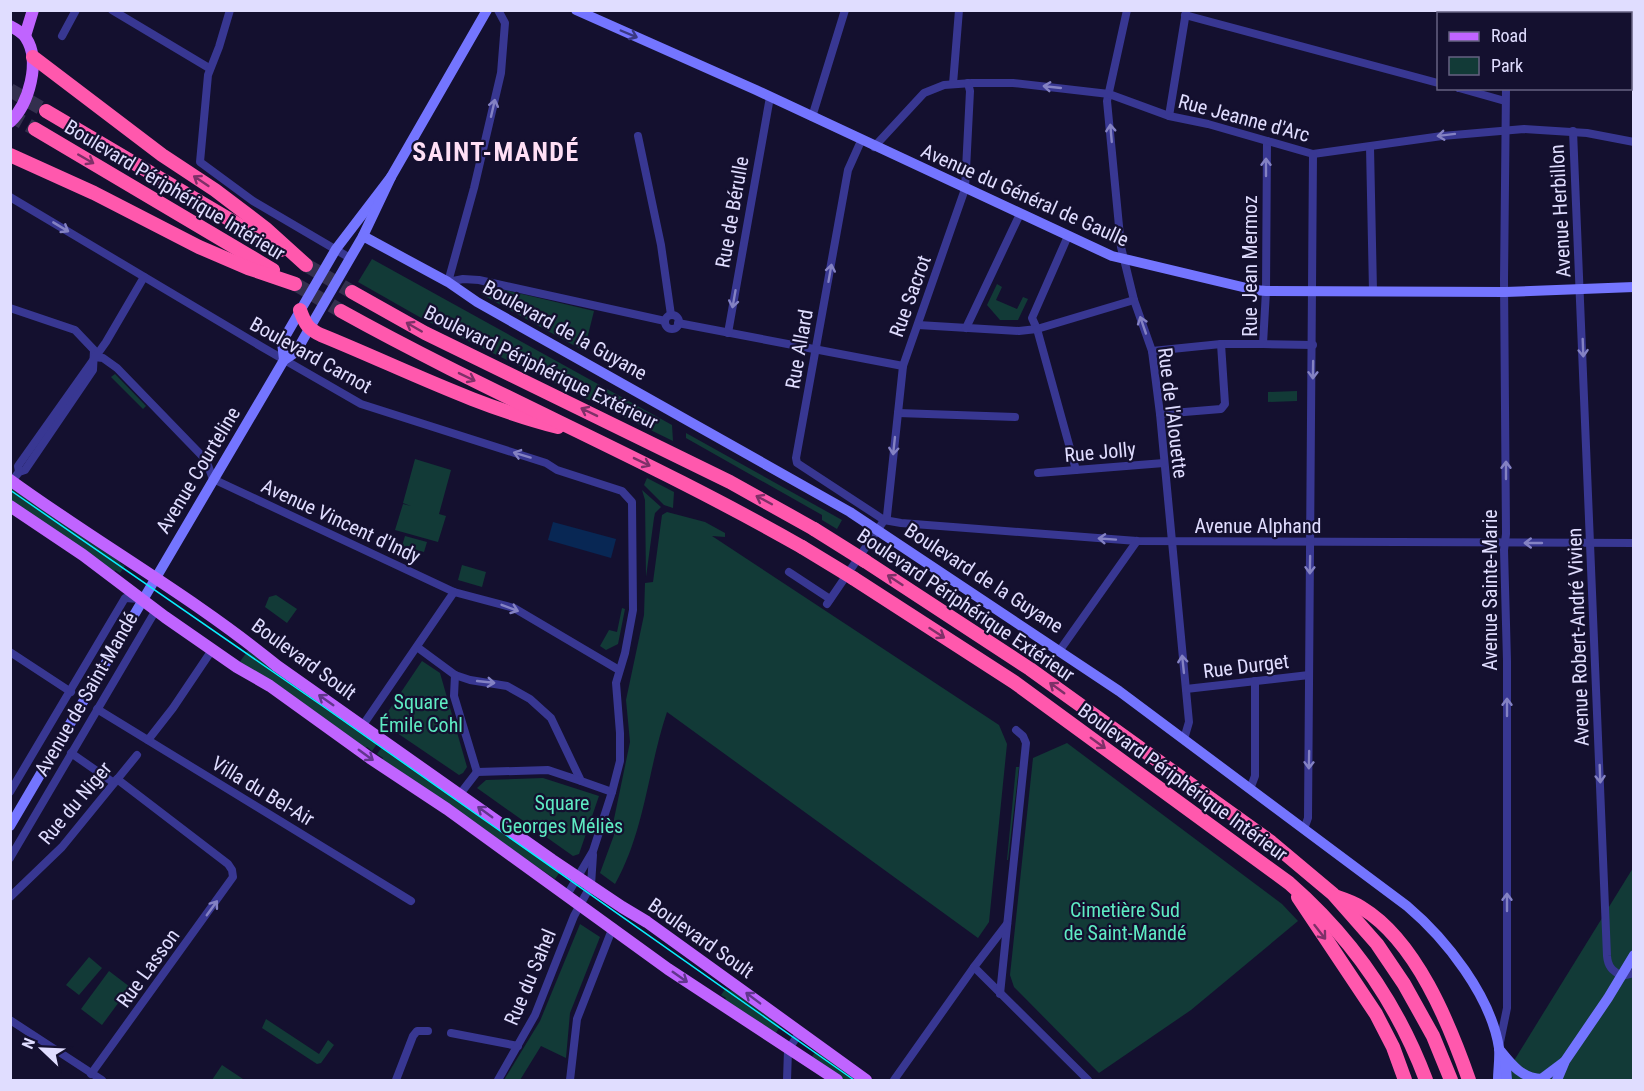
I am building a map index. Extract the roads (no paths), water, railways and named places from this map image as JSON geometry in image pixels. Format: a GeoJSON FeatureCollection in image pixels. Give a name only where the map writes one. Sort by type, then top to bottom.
{"type":"FeatureCollection","features":[{"type":"Feature","properties":{"kind":"highway"},"geometry":{"type":"LineString","coordinates":[[33,57],[162,155],[215,190],[265,228],[306,265],[46,111]]}},
{"type":"Feature","properties":{"kind":"highway","name":"Boulevard Périphérique Intérieur"},"geometry":{"type":"LineString","coordinates":[[10,155],[94,193],[199,247],[248,268],[295,284],[35,129]]}},
{"type":"Feature","properties":{"kind":"highway","name":"Boulevard Périphérique Extérieur"},"geometry":{"type":"LineString","coordinates":[[352,292],[425,333],[720,477],[814,529],[1040,676],[1271,843],[1333,894],[1377,944],[1404,984],[1433,1036],[1451,1080]]}},
{"type":"Feature","properties":{"kind":"highway"},"geometry":{"type":"LineString","coordinates":[[300,310],[304,323],[309,329],[459,395],[518,417],[589,435]]}},
{"type":"Feature","properties":{"kind":"highway","name":"Boulevard Périphérique Intérieur"},"geometry":{"type":"LineString","coordinates":[[341,311],[415,352],[718,499],[853,578],[1014,682],[1288,883],[1317,908],[1353,950],[1397,1016],[1426,1080]]}},
{"type":"Feature","properties":{"kind":"highway"},"geometry":{"type":"LineString","coordinates":[[1288,883],[1376,1014],[1393,1047],[1405,1080]]}},
{"type":"Feature","properties":{"kind":"highway"},"geometry":{"type":"LineString","coordinates":[[1333,894],[1362,908],[1378,920],[1414,959],[1443,1015],[1469,1080]]}},
{"type":"Feature","properties":{"kind":"main road"},"geometry":{"type":"LineString","coordinates":[[25,36],[33,10]]}},
{"type":"Feature","properties":{"kind":"main road"},"geometry":{"type":"LineString","coordinates":[[391,177],[487,10]]}},
{"type":"Feature","properties":{"kind":"main road","name":"Avenue du Général de Gaulle"},"geometry":{"type":"LineString","coordinates":[[576,10],[1125,260],[1266,291],[1504,292],[1634,288]]}},
{"type":"Feature","properties":{"kind":"main road"},"geometry":{"type":"LineString","coordinates":[[10,26],[25,36],[33,57],[30,84],[22,105],[10,122]]}},
{"type":"Feature","properties":{"kind":"main road","name":"Avenue Courteline"},"geometry":{"type":"LineString","coordinates":[[284,360],[282,342],[300,310],[336,249],[391,177]]}},
{"type":"Feature","properties":{"kind":"main road","name":"Avenue Courteline"},"geometry":{"type":"LineString","coordinates":[[143,599],[284,360],[296,352],[363,236],[391,177]]}},
{"type":"Feature","properties":{"kind":"main road","name":"Boulevard de la Guyane"},"geometry":{"type":"LineString","coordinates":[[363,236],[781,472],[880,525],[1185,739],[1407,906],[1439,936],[1476,988],[1502,1053],[1507,1080]]}},
{"type":"Feature","properties":{"kind":"main road","name":"Boulevard Soult"},"geometry":{"type":"LineString","coordinates":[[14,478],[552,860],[647,922],[866,1080]]}},
{"type":"Feature","properties":{"kind":"main road","name":"Boulevard Soult"},"geometry":{"type":"LineString","coordinates":[[10,506],[83,555],[128,594],[143,599],[212,650],[270,686],[613,927],[668,969],[788,1050],[837,1080]]}},
{"type":"Feature","properties":{"kind":"main road","name":"Avenue de Saint-Mandé"},"geometry":{"type":"LineString","coordinates":[[10,826],[143,599]]}},
{"type":"Feature","properties":{"kind":"main road"},"geometry":{"type":"LineString","coordinates":[[1557,1080],[1565,1061],[1634,955]]}},
{"type":"Feature","properties":{"kind":"main road"},"geometry":{"type":"LineString","coordinates":[[1502,1053],[1522,1074],[1541,1080],[1565,1061]]}},
{"type":"Feature","properties":{"kind":"main road","name":"Boulevard de la Guyane"},"geometry":{"type":"LineString","coordinates":[[1498,1080],[1502,1053]]}},
{"type":"Feature","properties":{"kind":"street"},"geometry":{"type":"LineString","coordinates":[[62,36],[76,10]]}},
{"type":"Feature","properties":{"kind":"street"},"geometry":{"type":"LineString","coordinates":[[112,10],[127,14],[209,68]]}},
{"type":"Feature","properties":{"kind":"street"},"geometry":{"type":"LineString","coordinates":[[230,10],[216,56],[209,68],[200,162],[253,201],[350,258]]}},
{"type":"Feature","properties":{"kind":"street"},"geometry":{"type":"LineString","coordinates":[[498,10],[505,23],[501,73],[474,188],[448,282],[463,279],[479,280],[572,301],[677,318],[678,323]]}},
{"type":"Feature","properties":{"kind":"street"},"geometry":{"type":"LineString","coordinates":[[812,117],[844,10]]}},
{"type":"Feature","properties":{"kind":"street"},"geometry":{"type":"LineString","coordinates":[[953,84],[958,10]]}},
{"type":"Feature","properties":{"kind":"street","name":"Rue de l'Alouette"},"geometry":{"type":"LineString","coordinates":[[1127,10],[1107,101],[1121,247],[1134,300],[1152,351],[1160,414],[1189,722],[1185,739]]}},
{"type":"Feature","properties":{"kind":"street"},"geometry":{"type":"LineString","coordinates":[[1169,116],[1186,13],[1437,83]]}},
{"type":"Feature","properties":{"kind":"street","name":"Rue Jeanne d'Arc"},"geometry":{"type":"LineString","coordinates":[[874,147],[924,93],[944,85],[968,83],[1013,83],[1109,94],[1169,116],[1208,124],[1313,154],[1504,130],[1573,131],[1634,142]]}},
{"type":"Feature","properties":{"kind":"street","name":"Rue Sacrot"},"geometry":{"type":"LineString","coordinates":[[880,525],[888,511],[903,366],[965,189],[970,91],[968,83]]}},
{"type":"Feature","properties":{"kind":"street"},"geometry":{"type":"LineString","coordinates":[[1466,90],[1505,101]]}},
{"type":"Feature","properties":{"kind":"street","name":"Avenue Sainte-Marie"},"geometry":{"type":"LineString","coordinates":[[1502,1053],[1507,1008],[1507,672],[1504,559],[1506,542],[1504,292],[1506,90]]}},
{"type":"Feature","properties":{"kind":"street","name":"Rue de Bérulle"},"geometry":{"type":"LineString","coordinates":[[728,333],[770,97]]}},
{"type":"Feature","properties":{"kind":"street","name":"Avenue Herbillon"},"geometry":{"type":"LineString","coordinates":[[1573,131],[1580,290]]}},
{"type":"Feature","properties":{"kind":"street"},"geometry":{"type":"LineString","coordinates":[[638,136],[661,245],[667,326],[672,329],[678,323]]}},
{"type":"Feature","properties":{"kind":"street","name":"Rue Allard"},"geometry":{"type":"LineString","coordinates":[[861,141],[848,170],[796,458],[797,463],[880,525]]}},
{"type":"Feature","properties":{"kind":"street","name":"Rue Jean Mermoz"},"geometry":{"type":"LineString","coordinates":[[1267,141],[1266,291],[1263,344],[1313,345]]}},
{"type":"Feature","properties":{"kind":"street"},"geometry":{"type":"LineString","coordinates":[[1370,147],[1373,291]]}},
{"type":"Feature","properties":{"kind":"street"},"geometry":{"type":"LineString","coordinates":[[1304,829],[1308,818],[1313,154]]}},
{"type":"Feature","properties":{"kind":"street","name":"Boulevard Carnot"},"geometry":{"type":"LineString","coordinates":[[10,197],[361,404],[530,457],[557,470],[622,491],[632,502],[633,610],[619,670]]}},
{"type":"Feature","properties":{"kind":"street"},"geometry":{"type":"LineString","coordinates":[[966,328],[1020,214]]}},
{"type":"Feature","properties":{"kind":"street"},"geometry":{"type":"LineString","coordinates":[[350,229],[356,228],[363,236]]}},
{"type":"Feature","properties":{"kind":"street"},"geometry":{"type":"LineString","coordinates":[[1068,236],[1032,318],[1076,470]]}},
{"type":"Feature","properties":{"kind":"street"},"geometry":{"type":"LineString","coordinates":[[14,478],[18,466],[106,342],[144,277]]}},
{"type":"Feature","properties":{"kind":"street","name":"Avenue Robert-André Vivien"},"geometry":{"type":"LineString","coordinates":[[1580,290],[1607,956],[1611,969],[1622,976]]}},
{"type":"Feature","properties":{"kind":"street"},"geometry":{"type":"LineString","coordinates":[[918,325],[1018,331],[1037,329],[1134,300]]}},
{"type":"Feature","properties":{"kind":"street"},"geometry":{"type":"LineString","coordinates":[[10,308],[75,330],[94,350],[94,357]]}},
{"type":"Feature","properties":{"kind":"street"},"geometry":{"type":"LineString","coordinates":[[678,323],[903,366]]}},
{"type":"Feature","properties":{"kind":"street"},"geometry":{"type":"LineString","coordinates":[[1152,351],[1221,344],[1263,344]]}},
{"type":"Feature","properties":{"kind":"street"},"geometry":{"type":"LineString","coordinates":[[1160,414],[1221,409],[1225,404],[1221,344]]}},
{"type":"Feature","properties":{"kind":"street"},"geometry":{"type":"LineString","coordinates":[[94,357],[103,358],[117,368],[206,460],[213,479]]}},
{"type":"Feature","properties":{"kind":"street"},"geometry":{"type":"LineString","coordinates":[[898,414],[1015,417]]}},
{"type":"Feature","properties":{"kind":"street","name":"Rue Jolly"},"geometry":{"type":"LineString","coordinates":[[1038,473],[1164,463]]}},
{"type":"Feature","properties":{"kind":"street","name":"Avenue Vincent d'Indy"},"geometry":{"type":"LineString","coordinates":[[213,479],[454,592],[514,608],[619,670]]}},
{"type":"Feature","properties":{"kind":"street","name":"Avenue Alphand"},"geometry":{"type":"LineString","coordinates":[[880,525],[901,523],[1172,542],[1634,543]]}},
{"type":"Feature","properties":{"kind":"street"},"geometry":{"type":"LineString","coordinates":[[789,572],[828,602],[880,525]]}},
{"type":"Feature","properties":{"kind":"street"},"geometry":{"type":"LineString","coordinates":[[1060,650],[1137,541]]}},
{"type":"Feature","properties":{"kind":"street"},"geometry":{"type":"LineString","coordinates":[[363,726],[454,592]]}},
{"type":"Feature","properties":{"kind":"street","name":"Avenue de Saint-Mandé"},"geometry":{"type":"LineString","coordinates":[[10,792],[128,594]]}},
{"type":"Feature","properties":{"kind":"street","name":"Avenue de Saint-Mandé"},"geometry":{"type":"LineString","coordinates":[[10,858],[156,610]]}},
{"type":"Feature","properties":{"kind":"street"},"geometry":{"type":"LineString","coordinates":[[417,647],[454,675],[507,686],[530,699],[551,718],[581,781]]}},
{"type":"Feature","properties":{"kind":"street"},"geometry":{"type":"LineString","coordinates":[[148,740],[173,708],[212,650]]}},
{"type":"Feature","properties":{"kind":"street"},"geometry":{"type":"LineString","coordinates":[[10,652],[71,692]]}},
{"type":"Feature","properties":{"kind":"street"},"geometry":{"type":"LineString","coordinates":[[567,895],[593,851],[620,761],[616,683],[619,670]]}},
{"type":"Feature","properties":{"kind":"street"},"geometry":{"type":"LineString","coordinates":[[454,675],[454,696],[477,772]]}},
{"type":"Feature","properties":{"kind":"street","name":"Rue Durget"},"geometry":{"type":"LineString","coordinates":[[1186,689],[1309,675]]}},
{"type":"Feature","properties":{"kind":"street"},"geometry":{"type":"LineString","coordinates":[[1250,789],[1255,776],[1255,681]]}},
{"type":"Feature","properties":{"kind":"street","name":"Villa du Bel-Air"},"geometry":{"type":"LineString","coordinates":[[97,709],[411,901]]}},
{"type":"Feature","properties":{"kind":"street"},"geometry":{"type":"LineString","coordinates":[[1000,994],[1026,743],[1023,736],[1016,730]]}},
{"type":"Feature","properties":{"kind":"street"},"geometry":{"type":"LineString","coordinates":[[71,753],[116,781]]}},
{"type":"Feature","properties":{"kind":"street","name":"Rue du Niger"},"geometry":{"type":"LineString","coordinates":[[10,897],[62,847],[136,755]]}},
{"type":"Feature","properties":{"kind":"street"},"geometry":{"type":"LineString","coordinates":[[477,772],[548,770],[612,792]]}},
{"type":"Feature","properties":{"kind":"street"},"geometry":{"type":"LineString","coordinates":[[460,794],[477,772]]}},
{"type":"Feature","properties":{"kind":"street","name":"Rue Lasson"},"geometry":{"type":"LineString","coordinates":[[91,1074],[231,882],[233,873],[228,864],[116,781]]}},
{"type":"Feature","properties":{"kind":"street"},"geometry":{"type":"LineString","coordinates":[[591,885],[593,851]]}},
{"type":"Feature","properties":{"kind":"street","name":"Rue du Sahel"},"geometry":{"type":"LineString","coordinates":[[498,1080],[535,1015],[579,904],[591,885]]}},
{"type":"Feature","properties":{"kind":"street"},"geometry":{"type":"LineString","coordinates":[[894,1080],[993,940],[1008,923]]}},
{"type":"Feature","properties":{"kind":"street"},"geometry":{"type":"LineString","coordinates":[[570,1080],[577,1019],[613,927]]}},
{"type":"Feature","properties":{"kind":"street"},"geometry":{"type":"LineString","coordinates":[[974,967],[1088,1080]]}},
{"type":"Feature","properties":{"kind":"street"},"geometry":{"type":"LineString","coordinates":[[1622,976],[1634,973]]}},
{"type":"Feature","properties":{"kind":"street"},"geometry":{"type":"LineString","coordinates":[[10,1020],[102,1080]]}},
{"type":"Feature","properties":{"kind":"street"},"geometry":{"type":"LineString","coordinates":[[396,1080],[413,1036],[417,1031],[428,1030]]}},
{"type":"Feature","properties":{"kind":"street"},"geometry":{"type":"LineString","coordinates":[[787,1080],[788,1050],[801,1032]]}},
{"type":"Feature","properties":{"kind":"street"},"geometry":{"type":"LineString","coordinates":[[450,1034],[518,1046]]}},
{"type":"Feature","properties":{"kind":"water"},"geometry":{"type":"Polygon","coordinates":[[[553,522],[616,539],[611,558],[548,540],[553,522]]]}},
{"type":"Feature","properties":{"kind":"tunnel"},"geometry":{"type":"LineString","coordinates":[[10,90],[46,111]]}},
{"type":"Feature","properties":{"kind":"tunnel"},"geometry":{"type":"LineString","coordinates":[[10,115],[35,129]]}},
{"type":"Feature","properties":{"kind":"tunnel"},"geometry":{"type":"LineString","coordinates":[[306,265],[352,292]]}},
{"type":"Feature","properties":{"kind":"tunnel"},"geometry":{"type":"LineString","coordinates":[[295,284],[341,311]]}},
{"type":"Feature","properties":{"kind":"tram line"},"geometry":{"type":"LineString","coordinates":[[10,490],[324,707],[854,1080]]}},
{"type":"Feature","properties":{"kind":"district","name":"SAINT-MANDÉ"},"geometry":{"type":"Point","coordinates":[496,152]}},
{"type":"Feature","properties":{"kind":"park label","name":"Square Émile Cohl"},"geometry":{"type":"Point","coordinates":[421,714]}},
{"type":"Feature","properties":{"kind":"park label","name":"Square Georges Méliès"},"geometry":{"type":"Point","coordinates":[562,814]}},
{"type":"Feature","properties":{"kind":"park label","name":"Cimetière Sud de Saint-Mandé"},"geometry":{"type":"Point","coordinates":[1125,922]}}]}
